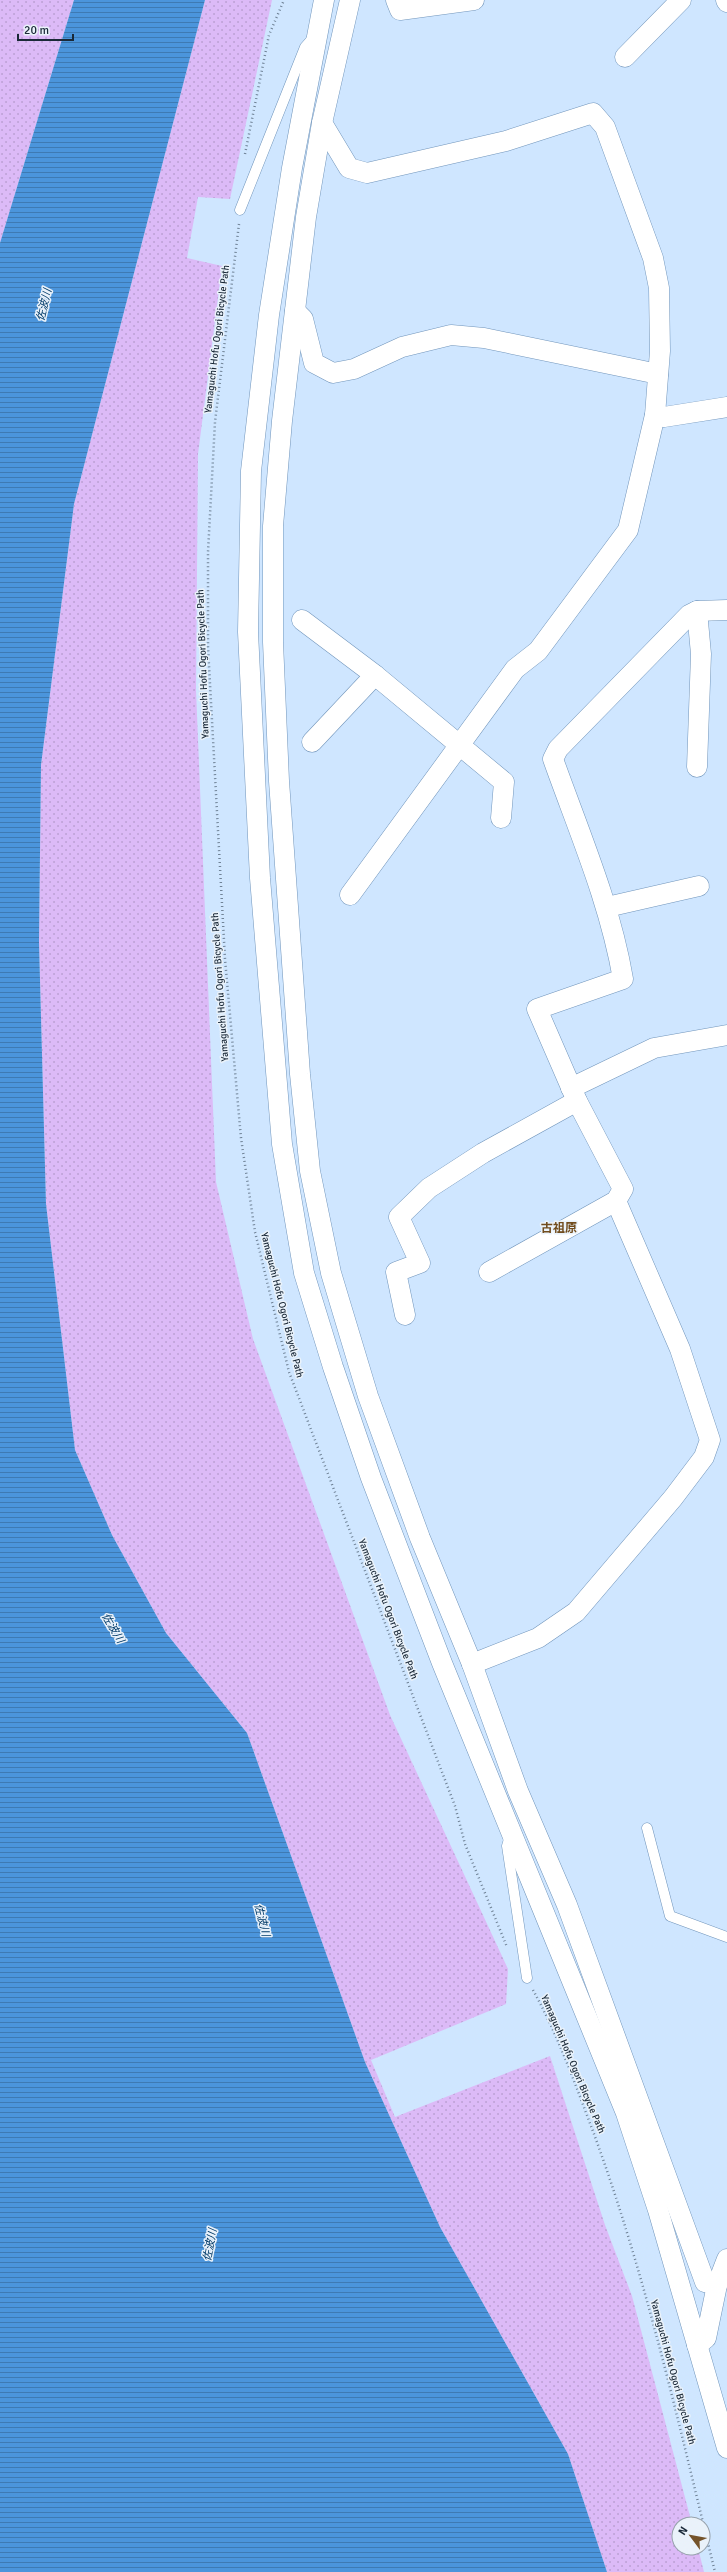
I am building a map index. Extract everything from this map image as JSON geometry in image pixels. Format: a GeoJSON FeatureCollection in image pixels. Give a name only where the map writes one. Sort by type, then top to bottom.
{"type":"FeatureCollection","features":[{"type":"Feature","properties":{"kind":"street"},"geometry":{"type":"LineString","coordinates":[[324,0],[316,35],[268,315],[251,471],[248,632],[260,878],[282,1144],[304,1273],[334,1367],[372,1478],[420,1604],[626,2113],[658,2210],[727,2448]]}},
{"type":"Feature","properties":{"kind":"street"},"geometry":{"type":"LineString","coordinates":[[350,0],[322,123],[306,217],[273,526],[273,642],[279,781],[300,1074],[310,1171],[331,1273],[368,1396],[420,1538],[472,1664],[518,1790],[570,1912],[705,2282],[716,2285]]}},
{"type":"Feature","properties":{"kind":"street"},"geometry":{"type":"LineString","coordinates":[[396,0],[400,10],[474,0]]}},
{"type":"Feature","properties":{"kind":"street"},"geometry":{"type":"LineString","coordinates":[[625,57],[681,0]]}},
{"type":"Feature","properties":{"kind":"street"},"geometry":{"type":"LineString","coordinates":[[322,123],[349,168],[367,173],[506,141],[593,113],[605,127],[653,258],[659,288],[660,351],[655,415],[628,530],[538,651],[515,669],[350,895]]}},
{"type":"Feature","properties":{"kind":"street"},"geometry":{"type":"LineString","coordinates":[[295,311],[304,319],[314,363],[333,373],[354,369],[402,347],[450,335],[484,338],[658,374]]}},
{"type":"Feature","properties":{"kind":"street"},"geometry":{"type":"LineString","coordinates":[[655,415],[664,417],[727,406]]}},
{"type":"Feature","properties":{"kind":"street"},"geometry":{"type":"LineString","coordinates":[[489,1272],[616,1200],[623,1188],[574,1094],[537,1009],[623,979],[616,938],[607,906],[553,759],[558,749],[689,615],[697,611],[727,610]]}},
{"type":"Feature","properties":{"kind":"street"},"geometry":{"type":"LineString","coordinates":[[697,611],[701,654],[697,768]]}},
{"type":"Feature","properties":{"kind":"street"},"geometry":{"type":"LineString","coordinates":[[302,620],[374,675],[460,744],[504,782],[501,818]]}},
{"type":"Feature","properties":{"kind":"street"},"geometry":{"type":"LineString","coordinates":[[312,742],[374,675]]}},
{"type":"Feature","properties":{"kind":"street"},"geometry":{"type":"LineString","coordinates":[[607,906],[699,886]]}},
{"type":"Feature","properties":{"kind":"street"},"geometry":{"type":"LineString","coordinates":[[405,1315],[396,1272],[420,1263],[399,1217],[429,1188],[574,1094],[654,1048],[727,1035]]}},
{"type":"Feature","properties":{"kind":"street"},"geometry":{"type":"LineString","coordinates":[[472,1664],[538,1638],[576,1612],[673,1498],[704,1457],[710,1440],[680,1348],[616,1200]]}},
{"type":"Feature","properties":{"kind":"street"},"geometry":{"type":"LineString","coordinates":[[697,2345],[706,2338],[716,2285],[727,2260]]}},
{"type":"Feature","properties":{"kind":"lane"},"geometry":{"type":"LineString","coordinates":[[240,210],[305,47],[316,35]]}},
{"type":"Feature","properties":{"kind":"lane"},"geometry":{"type":"LineString","coordinates":[[647,1828],[670,1916],[727,1937]]}},
{"type":"Feature","properties":{"kind":"lane"},"geometry":{"type":"LineString","coordinates":[[511,1831],[506,1846],[527,1978]]}},
{"type":"Feature","properties":{"kind":"path"},"geometry":{"type":"LineString","coordinates":[[244,159],[269,35],[284,0]]}},
{"type":"Feature","properties":{"kind":"path","name":"Yamaguchi Hofu Ogori Bicycle Path"},"geometry":{"type":"LineString","coordinates":[[240,210],[215,422],[208,552],[208,647],[225,959],[241,1138],[255,1232],[289,1372],[455,1806],[465,1844],[508,1950]]}},
{"type":"Feature","properties":{"kind":"path","name":"Yamaguchi Hofu Ogori Bicycle Path"},"geometry":{"type":"LineString","coordinates":[[527,1978],[543,2009],[581,2099],[614,2190],[648,2307],[715,2572]]}},
{"type":"Feature","properties":{"kind":"shaded area"},"geometry":{"type":"Polygon","coordinates":[[[0,0],[74,0],[0,243],[0,0]]]}},
{"type":"Feature","properties":{"kind":"shaded area"},"geometry":{"type":"Polygon","coordinates":[[[205,0],[272,0],[230,199],[198,197],[187,258],[222,266],[198,454],[196,690],[216,1182],[253,1339],[390,1715],[508,1969],[506,2004],[371,2060],[395,2117],[550,2056],[605,2225],[632,2296],[690,2516],[671,2516],[671,2556],[700,2556],[704,2572],[607,2572],[568,2454],[440,2227],[365,2062],[247,1733],[166,1633],[112,1535],[75,1450],[46,1204],[39,942],[41,765],[74,504],[205,0]]]}},
{"type":"Feature","properties":{"kind":"water","name":"佐波川"},"geometry":{"type":"Polygon","coordinates":[[[74,0],[205,0],[74,504],[41,765],[39,942],[46,1204],[75,1450],[112,1535],[166,1633],[247,1733],[365,2062],[440,2227],[568,2454],[607,2572],[0,2572],[0,243],[74,0]]]}},
{"type":"Feature","properties":{"kind":"district","name":"古祖原"},"geometry":{"type":"Point","coordinates":[559,1228]}}]}
